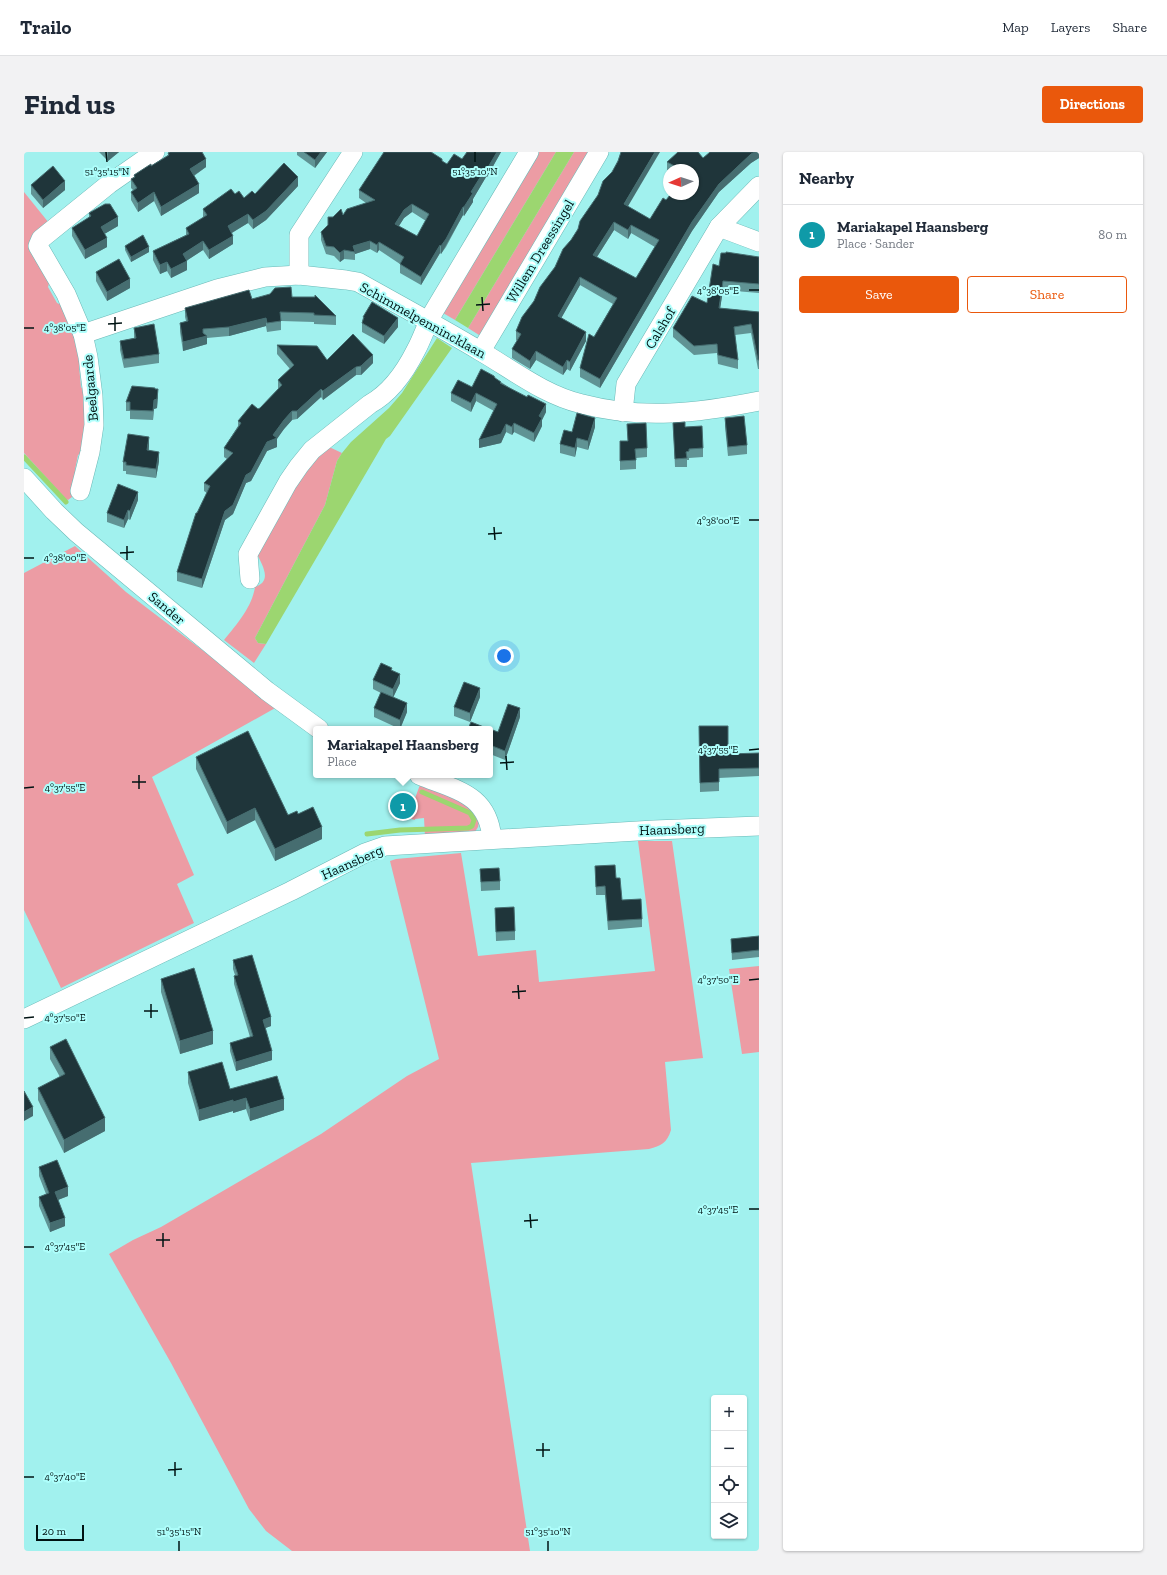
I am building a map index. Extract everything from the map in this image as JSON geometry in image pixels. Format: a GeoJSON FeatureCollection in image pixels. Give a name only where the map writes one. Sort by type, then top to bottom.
{"type":"FeatureCollection","features":[{"type":"Feature","properties":{"kind":"street","name":"Beelgaarde"},"geometry":{"type":"LineString","coordinates":[[80,491],[90,452],[94,425],[93,396],[83,334],[66,294],[40,253],[38,246],[41,239],[108,184],[155,152]]}},
{"type":"Feature","properties":{"kind":"street"},"geometry":{"type":"LineString","coordinates":[[300,276],[299,235],[353,152]]}},
{"type":"Feature","properties":{"kind":"street"},"geometry":{"type":"LineString","coordinates":[[250,579],[248,554],[288,482],[312,450],[386,392],[401,374],[416,350],[429,320],[529,152]]}},
{"type":"Feature","properties":{"kind":"street","name":"Willem Dreessingel"},"geometry":{"type":"LineString","coordinates":[[480,351],[599,152]]}},
{"type":"Feature","properties":{"kind":"street","name":"Calshof"},"geometry":{"type":"LineString","coordinates":[[623,412],[626,384],[719,227],[759,186]]}},
{"type":"Feature","properties":{"kind":"street"},"geometry":{"type":"LineString","coordinates":[[719,227],[759,242]]}},
{"type":"Feature","properties":{"kind":"street","name":"Schimmelpennincklaan"},"geometry":{"type":"LineString","coordinates":[[83,334],[217,289],[265,277],[300,276],[346,280],[358,282],[429,320],[543,389],[580,404],[623,412],[646,414],[723,408],[759,401]]}},
{"type":"Feature","properties":{"kind":"street","name":"Sander"},"geometry":{"type":"LineString","coordinates":[[24,478],[54,511],[76,532],[267,691],[315,726]]}},
{"type":"Feature","properties":{"kind":"street"},"geometry":{"type":"LineString","coordinates":[[427,778],[457,790],[475,800],[488,818],[491,827],[492,839]]}},
{"type":"Feature","properties":{"kind":"street","name":"Haansberg"},"geometry":{"type":"LineString","coordinates":[[24,1019],[284,894],[365,853],[385,846],[492,839],[759,826]]}},
{"type":"Feature","properties":{"kind":"shaded area"},"geometry":{"type":"Polygon","coordinates":[[[536,152],[556,152],[455,320],[443,313],[536,152]]]}},
{"type":"Feature","properties":{"kind":"shaded area"},"geometry":{"type":"Polygon","coordinates":[[[556,152],[574,152],[468,328],[455,320],[556,152]]]}},
{"type":"Feature","properties":{"kind":"shaded area"},"geometry":{"type":"Polygon","coordinates":[[[574,152],[594,152],[479,337],[479,335],[468,328],[574,152]]]}},
{"type":"Feature","properties":{"kind":"shaded area"},"geometry":{"type":"Polygon","coordinates":[[[24,192],[49,223],[34,239],[50,280],[48,287],[57,303],[66,307],[82,357],[79,366],[81,387],[87,396],[85,451],[78,455],[75,470],[79,478],[72,497],[68,500],[24,453],[24,192]]]}},
{"type":"Feature","properties":{"kind":"shaded area"},"geometry":{"type":"Polygon","coordinates":[[[437,338],[452,348],[390,436],[386,439],[266,644],[258,643],[255,638],[325,505],[337,461],[351,442],[389,408],[402,393],[437,338]]]}},
{"type":"Feature","properties":{"kind":"shaded area"},"geometry":{"type":"Polygon","coordinates":[[[327,446],[342,453],[337,461],[325,505],[255,638],[258,643],[266,644],[254,663],[224,640],[247,608],[251,601],[255,587],[264,581],[265,572],[257,554],[293,483],[327,446]]]}},
{"type":"Feature","properties":{"kind":"shaded area"},"geometry":{"type":"Polygon","coordinates":[[[75,546],[126,592],[277,707],[152,777],[194,875],[177,884],[194,923],[61,988],[24,910],[24,573],[75,546]]]}},
{"type":"Feature","properties":{"kind":"shaded area"},"geometry":{"type":"Polygon","coordinates":[[[421,782],[469,804],[479,822],[475,832],[425,837],[424,818],[415,820],[408,818],[409,815],[412,816],[416,802],[414,801],[421,782]]]}},
{"type":"Feature","properties":{"kind":"shaded area"},"geometry":{"type":"Polygon","coordinates":[[[638,841],[672,841],[703,1058],[665,1062],[671,1130],[668,1138],[657,1147],[649,1149],[471,1163],[530,1551],[292,1551],[266,1531],[249,1509],[171,1363],[109,1254],[133,1240],[161,1227],[321,1134],[407,1076],[439,1059],[390,861],[396,859],[461,853],[478,956],[536,950],[539,982],[655,971],[638,841]]]}},
{"type":"Feature","properties":{"kind":"shaded area"},"geometry":{"type":"Polygon","coordinates":[[[759,966],[759,1052],[742,1054],[729,969],[759,966]]]}},
{"type":"Feature","properties":{"kind":"building"},"geometry":{"type":"Polygon","coordinates":[[[202,152],[206,159],[190,169],[199,184],[161,207],[154,192],[138,203],[131,192],[137,188],[131,179],[135,177],[134,175],[151,164],[151,166],[169,155],[168,153],[202,152]]]}},
{"type":"Feature","properties":{"kind":"building"},"geometry":{"type":"Polygon","coordinates":[[[304,152],[321,152],[315,160],[304,152]]]}},
{"type":"Feature","properties":{"kind":"building"},"geometry":{"type":"Polygon","coordinates":[[[384,152],[431,152],[447,164],[454,154],[462,159],[467,152],[497,152],[471,192],[473,193],[463,207],[446,239],[441,246],[440,245],[421,277],[400,264],[404,257],[379,242],[377,245],[370,241],[353,246],[355,252],[344,250],[340,253],[334,247],[326,246],[321,232],[328,225],[328,217],[333,217],[341,209],[343,215],[347,209],[375,200],[359,190],[384,152]],[[412,204],[404,210],[395,224],[417,236],[429,214],[412,204]]]}},
{"type":"Feature","properties":{"kind":"building"},"geometry":{"type":"Polygon","coordinates":[[[621,152],[655,152],[624,204],[650,219],[663,198],[663,200],[699,200],[699,164],[671,164],[667,162],[678,152],[698,152],[703,158],[710,152],[755,152],[719,184],[692,222],[600,379],[580,368],[589,334],[594,337],[617,298],[580,277],[558,316],[586,332],[570,362],[567,360],[563,367],[536,351],[530,361],[512,349],[521,334],[516,331],[522,317],[534,301],[540,287],[555,267],[563,249],[578,229],[580,221],[598,195],[603,181],[612,172],[621,152]],[[614,222],[593,255],[636,278],[659,240],[631,225],[628,230],[614,222]]]}},
{"type":"Feature","properties":{"kind":"building"},"geometry":{"type":"Polygon","coordinates":[[[284,163],[298,177],[266,211],[253,220],[248,214],[228,226],[233,236],[209,250],[203,241],[183,254],[187,261],[171,269],[167,262],[160,265],[153,251],[189,234],[186,228],[207,215],[203,209],[231,189],[235,194],[239,191],[244,198],[252,191],[255,194],[284,163]]]}},
{"type":"Feature","properties":{"kind":"building"},"geometry":{"type":"Polygon","coordinates":[[[53,166],[65,181],[43,200],[31,185],[53,166]]]}},
{"type":"Feature","properties":{"kind":"building"},"geometry":{"type":"Polygon","coordinates":[[[105,204],[110,204],[118,217],[101,227],[107,238],[85,250],[72,228],[91,216],[89,213],[105,204]]]}},
{"type":"Feature","properties":{"kind":"building"},"geometry":{"type":"Polygon","coordinates":[[[143,235],[149,247],[131,257],[125,246],[143,235]]]}},
{"type":"Feature","properties":{"kind":"building"},"geometry":{"type":"Polygon","coordinates":[[[726,252],[759,257],[759,284],[723,281],[719,308],[759,312],[759,360],[751,324],[734,327],[738,360],[718,355],[717,344],[694,346],[673,328],[692,296],[707,303],[713,264],[719,266],[721,253],[726,252]]]}},
{"type":"Feature","properties":{"kind":"building"},"geometry":{"type":"Polygon","coordinates":[[[119,259],[130,279],[107,292],[96,272],[119,259]]]}},
{"type":"Feature","properties":{"kind":"building"},"geometry":{"type":"Polygon","coordinates":[[[291,287],[292,297],[315,297],[315,295],[336,316],[314,315],[314,313],[280,312],[281,321],[267,323],[266,318],[229,327],[203,329],[203,333],[207,336],[183,342],[180,323],[188,321],[185,308],[249,290],[252,299],[270,294],[275,288],[291,287]]]}},
{"type":"Feature","properties":{"kind":"building"},"geometry":{"type":"Polygon","coordinates":[[[372,302],[398,318],[384,336],[362,323],[363,317],[372,302]]]}},
{"type":"Feature","properties":{"kind":"building"},"geometry":{"type":"Polygon","coordinates":[[[154,324],[159,354],[124,359],[120,341],[136,338],[134,328],[154,324]]]}},
{"type":"Feature","properties":{"kind":"building"},"geometry":{"type":"Polygon","coordinates":[[[353,334],[373,355],[361,366],[356,367],[323,391],[321,389],[297,411],[292,411],[273,435],[277,438],[267,442],[251,472],[246,475],[233,505],[225,511],[202,579],[177,572],[196,513],[210,486],[204,483],[233,453],[224,448],[241,423],[238,421],[252,404],[258,409],[260,408],[282,385],[278,380],[294,365],[277,345],[317,346],[327,360],[353,334]]]}},
{"type":"Feature","properties":{"kind":"building"},"geometry":{"type":"Polygon","coordinates":[[[481,369],[494,376],[501,382],[500,383],[527,397],[528,395],[546,404],[539,416],[542,418],[534,433],[514,423],[512,427],[506,424],[501,434],[479,440],[497,404],[476,393],[471,403],[451,393],[458,380],[472,387],[481,369]]]}},
{"type":"Feature","properties":{"kind":"building"},"geometry":{"type":"Polygon","coordinates":[[[132,386],[158,389],[157,399],[154,400],[153,411],[130,410],[130,402],[126,402],[132,386]]]}},
{"type":"Feature","properties":{"kind":"building"},"geometry":{"type":"Polygon","coordinates":[[[577,413],[595,418],[588,441],[577,438],[575,448],[560,444],[564,430],[572,432],[577,413]]]}},
{"type":"Feature","properties":{"kind":"building"},"geometry":{"type":"Polygon","coordinates":[[[744,416],[747,445],[728,447],[725,418],[744,416]]]}},
{"type":"Feature","properties":{"kind":"building"},"geometry":{"type":"Polygon","coordinates":[[[685,422],[685,427],[702,426],[703,448],[689,449],[689,451],[686,452],[687,458],[675,459],[673,423],[685,422]]]}},
{"type":"Feature","properties":{"kind":"building"},"geometry":{"type":"Polygon","coordinates":[[[646,423],[647,448],[635,449],[636,460],[620,461],[620,441],[628,441],[627,424],[646,423]]]}},
{"type":"Feature","properties":{"kind":"building"},"geometry":{"type":"Polygon","coordinates":[[[128,434],[149,437],[147,450],[159,452],[156,469],[126,465],[126,462],[123,462],[128,434]]]}},
{"type":"Feature","properties":{"kind":"building"},"geometry":{"type":"Polygon","coordinates":[[[118,484],[138,492],[130,511],[128,510],[124,520],[107,513],[118,484]]]}},
{"type":"Feature","properties":{"kind":"building"},"geometry":{"type":"Polygon","coordinates":[[[381,663],[400,674],[393,689],[373,680],[381,663]]]}},
{"type":"Feature","properties":{"kind":"building"},"geometry":{"type":"Polygon","coordinates":[[[464,682],[480,688],[470,713],[454,707],[464,682]]]}},
{"type":"Feature","properties":{"kind":"building"},"geometry":{"type":"Polygon","coordinates":[[[381,692],[407,703],[400,720],[374,708],[381,692]]]}},
{"type":"Feature","properties":{"kind":"building"},"geometry":{"type":"Polygon","coordinates":[[[508,704],[520,708],[505,751],[493,746],[493,730],[498,732],[508,704]]]}},
{"type":"Feature","properties":{"kind":"building"},"geometry":{"type":"Polygon","coordinates":[[[471,722],[481,726],[469,726],[471,722]]]}},
{"type":"Feature","properties":{"kind":"building"},"geometry":{"type":"Polygon","coordinates":[[[699,726],[728,726],[728,754],[759,753],[759,768],[719,769],[719,782],[700,783],[699,726]]]}},
{"type":"Feature","properties":{"kind":"building"},"geometry":{"type":"Polygon","coordinates":[[[248,731],[288,815],[297,811],[298,814],[313,807],[322,827],[275,849],[255,808],[227,822],[196,757],[248,731]]]}},
{"type":"Feature","properties":{"kind":"building"},"geometry":{"type":"Polygon","coordinates":[[[615,865],[616,878],[620,878],[622,900],[641,899],[642,919],[608,921],[605,886],[596,887],[595,866],[615,865]]]}},
{"type":"Feature","properties":{"kind":"building"},"geometry":{"type":"Polygon","coordinates":[[[499,868],[500,881],[481,882],[480,869],[499,868]]]}},
{"type":"Feature","properties":{"kind":"building"},"geometry":{"type":"Polygon","coordinates":[[[514,907],[515,931],[496,932],[495,908],[514,907]]]}},
{"type":"Feature","properties":{"kind":"building"},"geometry":{"type":"Polygon","coordinates":[[[759,936],[759,950],[732,953],[731,939],[759,936]]]}},
{"type":"Feature","properties":{"kind":"building"},"geometry":{"type":"Polygon","coordinates":[[[252,955],[271,1017],[263,1020],[272,1051],[236,1062],[230,1043],[253,1036],[234,976],[238,975],[233,960],[252,955]]]}},
{"type":"Feature","properties":{"kind":"building"},"geometry":{"type":"Polygon","coordinates":[[[194,968],[213,1031],[180,1041],[161,979],[194,968]]]}},
{"type":"Feature","properties":{"kind":"building"},"geometry":{"type":"Polygon","coordinates":[[[66,1039],[105,1118],[64,1140],[38,1088],[65,1074],[50,1047],[66,1039]]]}},
{"type":"Feature","properties":{"kind":"building"},"geometry":{"type":"Polygon","coordinates":[[[222,1062],[230,1089],[277,1076],[284,1099],[250,1109],[246,1098],[233,1102],[233,1100],[199,1110],[188,1072],[222,1062]]]}},
{"type":"Feature","properties":{"kind":"building"},"geometry":{"type":"Polygon","coordinates":[[[24,1091],[33,1107],[24,1112],[24,1091]]]}},
{"type":"Feature","properties":{"kind":"building"},"geometry":{"type":"Polygon","coordinates":[[[57,1160],[68,1187],[55,1192],[65,1218],[50,1223],[39,1197],[49,1193],[39,1167],[57,1160]]]}},
{"type":"Feature","properties":{"kind":"waterway"},"geometry":{"type":"LineString","coordinates":[[24,457],[66,502]]}},
{"type":"Feature","properties":{"kind":"waterway"},"geometry":{"type":"LineString","coordinates":[[367,834],[400,830],[468,828],[472,826],[474,820],[470,813],[422,792]]}},
{"type":"Feature","properties":{"kind":"place","name":"Mariakapel Haansberg"},"geometry":{"type":"Point","coordinates":[403,806]}}]}
